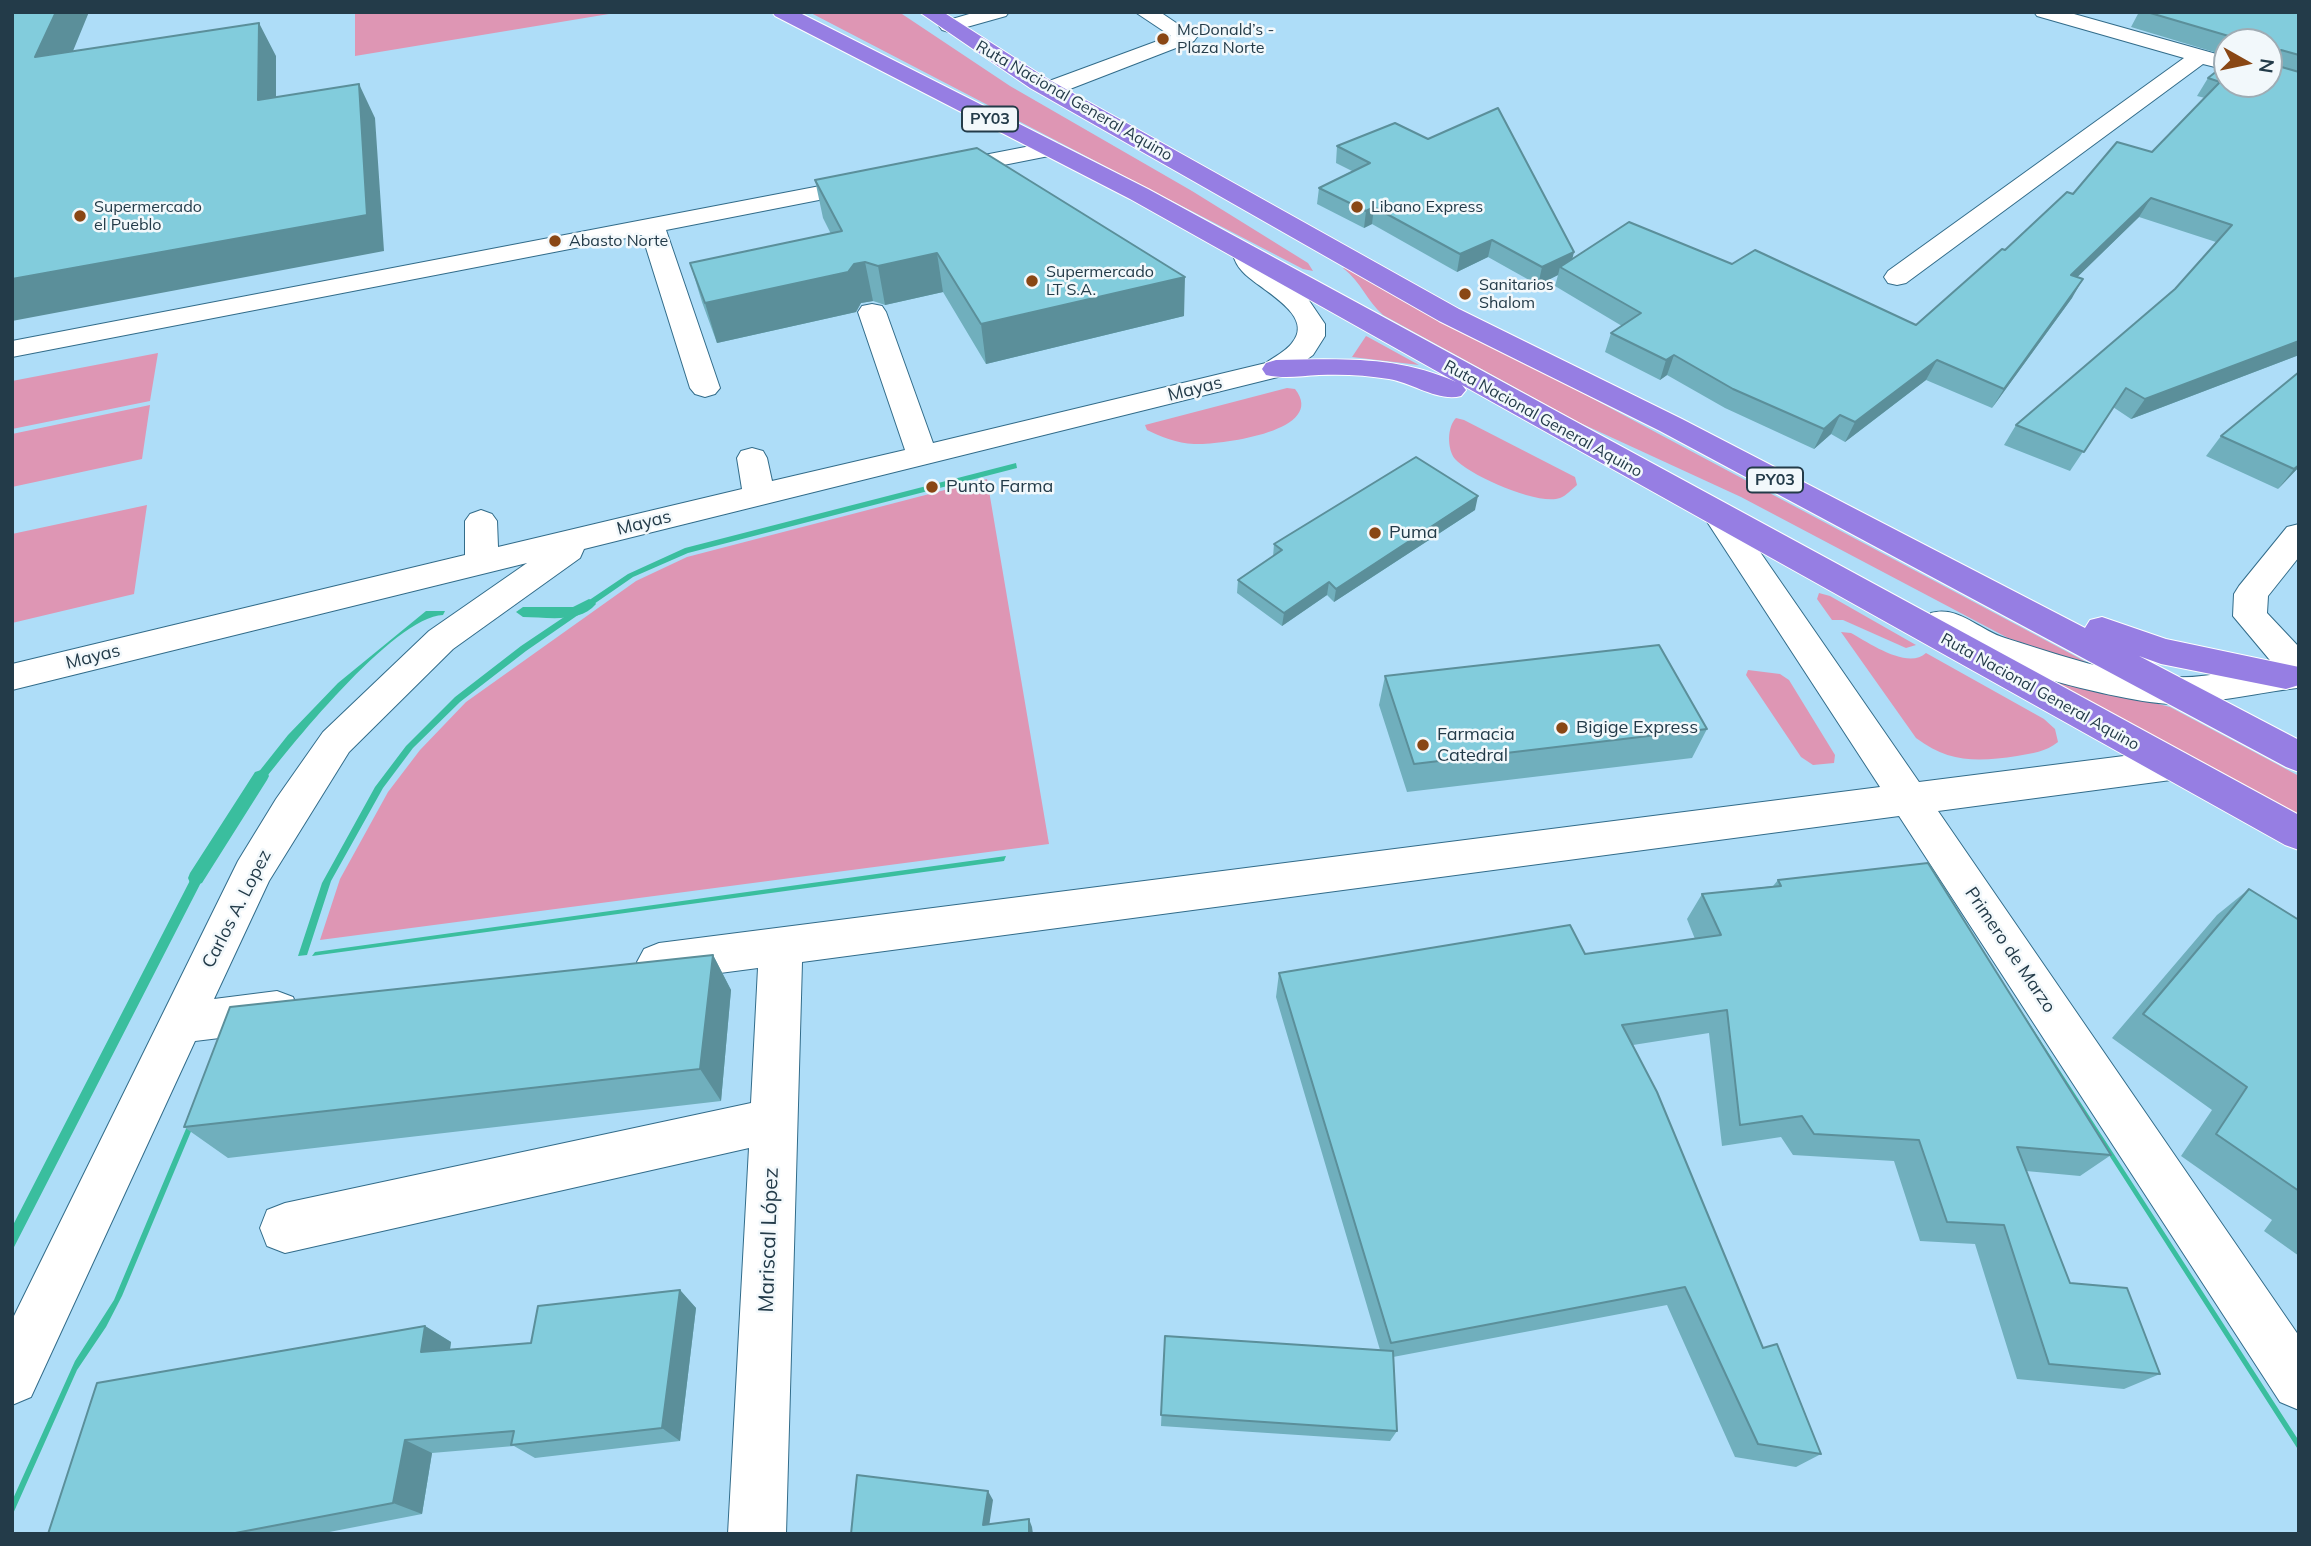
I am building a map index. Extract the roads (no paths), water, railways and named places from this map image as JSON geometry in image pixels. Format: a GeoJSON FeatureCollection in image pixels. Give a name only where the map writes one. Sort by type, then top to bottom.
{"type":"FeatureCollection","features":[{"type":"Feature","properties":{"kind":"highway","name":"Ruta Nacional General Aquino"},"geometry":{"type":"LineString","coordinates":[[782,12],[1051,149],[1356,313],[1720,517],[2299,834]]}},
{"type":"Feature","properties":{"kind":"highway","name":"Ruta Nacional General Aquino"},"geometry":{"type":"LineString","coordinates":[[935,16],[1049,89],[1449,314],[1671,425],[2299,757]]}},
{"type":"Feature","properties":{"kind":"highway"},"geometry":{"type":"LineString","coordinates":[[1269,212],[1270,220],[1280,233],[1316,257],[1337,278],[1356,313],[1354,328],[1346,342],[1335,352],[1292,368]]}},
{"type":"Feature","properties":{"kind":"highway"},"geometry":{"type":"LineString","coordinates":[[1292,368],[1352,366],[1398,372],[1445,387],[1513,422],[1579,439]]}},
{"type":"Feature","properties":{"kind":"highway"},"geometry":{"type":"LineString","coordinates":[[1671,425],[1769,464],[2054,608],[2125,639],[2161,651],[2295,674]]}},
{"type":"Feature","properties":{"kind":"street"},"geometry":{"type":"LineString","coordinates":[[935,16],[999,12]]}},
{"type":"Feature","properties":{"kind":"street"},"geometry":{"type":"LineString","coordinates":[[1049,89],[1187,37],[1145,12]]}},
{"type":"Feature","properties":{"kind":"street"},"geometry":{"type":"LineString","coordinates":[[2044,12],[2213,60]]}},
{"type":"Feature","properties":{"kind":"street"},"geometry":{"type":"LineString","coordinates":[[1897,276],[2200,56]]}},
{"type":"Feature","properties":{"kind":"street"},"geometry":{"type":"LineString","coordinates":[[922,174],[1051,149]]}},
{"type":"Feature","properties":{"kind":"street"},"geometry":{"type":"LineString","coordinates":[[12,349],[895,179]]}},
{"type":"Feature","properties":{"kind":"street"},"geometry":{"type":"LineString","coordinates":[[652,226],[705,388]]}},
{"type":"Feature","properties":{"kind":"street"},"geometry":{"type":"LineString","coordinates":[[1245,253],[1249,265],[1286,292],[1306,311],[1312,327],[1310,338],[1292,368]]}},
{"type":"Feature","properties":{"kind":"street"},"geometry":{"type":"LineString","coordinates":[[872,312],[922,455]]}},
{"type":"Feature","properties":{"kind":"street","name":"Mayas"},"geometry":{"type":"LineString","coordinates":[[12,677],[922,455],[1292,368]]}},
{"type":"Feature","properties":{"kind":"street"},"geometry":{"type":"LineString","coordinates":[[1579,439],[1663,470],[1982,644],[2129,687],[2175,691],[2295,674],[2250,616],[2249,607],[2251,594],[2299,536]]}},
{"type":"Feature","properties":{"kind":"street"},"geometry":{"type":"LineString","coordinates":[[752,458],[759,495]]}},
{"type":"Feature","properties":{"kind":"street","name":"Primero de Marzo"},"geometry":{"type":"LineString","coordinates":[[1720,517],[2299,1383]]}},
{"type":"Feature","properties":{"kind":"street"},"geometry":{"type":"LineString","coordinates":[[481,521],[482,562]]}},
{"type":"Feature","properties":{"kind":"street","name":"Carlos A. Lopez"},"geometry":{"type":"LineString","coordinates":[[12,1378],[252,873],[336,742],[440,640],[587,537]]}},
{"type":"Feature","properties":{"kind":"street"},"geometry":{"type":"LineString","coordinates":[[618,967],[2171,765]]}},
{"type":"Feature","properties":{"kind":"street","name":"Mariscal López"},"geometry":{"type":"LineString","coordinates":[[757,1534],[781,946]]}},
{"type":"Feature","properties":{"kind":"street"},"geometry":{"type":"LineString","coordinates":[[181,1023],[318,1006]]}},
{"type":"Feature","properties":{"kind":"street"},"geometry":{"type":"LineString","coordinates":[[285,1227],[774,1120]]}},
{"type":"Feature","properties":{"kind":"waterway"},"geometry":{"type":"LineString","coordinates":[[523,612],[575,612],[589,604]]}},
{"type":"Feature","properties":{"kind":"waterway"},"geometry":{"type":"LineString","coordinates":[[196,878],[261,776]]}},
{"type":"Feature","properties":{"kind":"place","name":"McDonald’s - Plaza Norte"},"geometry":{"type":"Point","coordinates":[1163,39]}},
{"type":"Feature","properties":{"kind":"place","name":"Libano Express"},"geometry":{"type":"Point","coordinates":[1357,207]}},
{"type":"Feature","properties":{"kind":"place","name":"Supermercado el Pueblo"},"geometry":{"type":"Point","coordinates":[80,216]}},
{"type":"Feature","properties":{"kind":"place","name":"Abasto Norte"},"geometry":{"type":"Point","coordinates":[555,241]}},
{"type":"Feature","properties":{"kind":"place","name":"Supermercado LT S.A."},"geometry":{"type":"Point","coordinates":[1032,281]}},
{"type":"Feature","properties":{"kind":"place","name":"Sanitarios Shalom"},"geometry":{"type":"Point","coordinates":[1465,294]}},
{"type":"Feature","properties":{"kind":"place","name":"Punto Farma"},"geometry":{"type":"Point","coordinates":[932,487]}},
{"type":"Feature","properties":{"kind":"place","name":"Puma"},"geometry":{"type":"Point","coordinates":[1375,533]}},
{"type":"Feature","properties":{"kind":"place","name":"Bigige Express"},"geometry":{"type":"Point","coordinates":[1562,728]}},
{"type":"Feature","properties":{"kind":"place","name":"Farmacia Catedral"},"geometry":{"type":"Point","coordinates":[1423,745]}}]}
